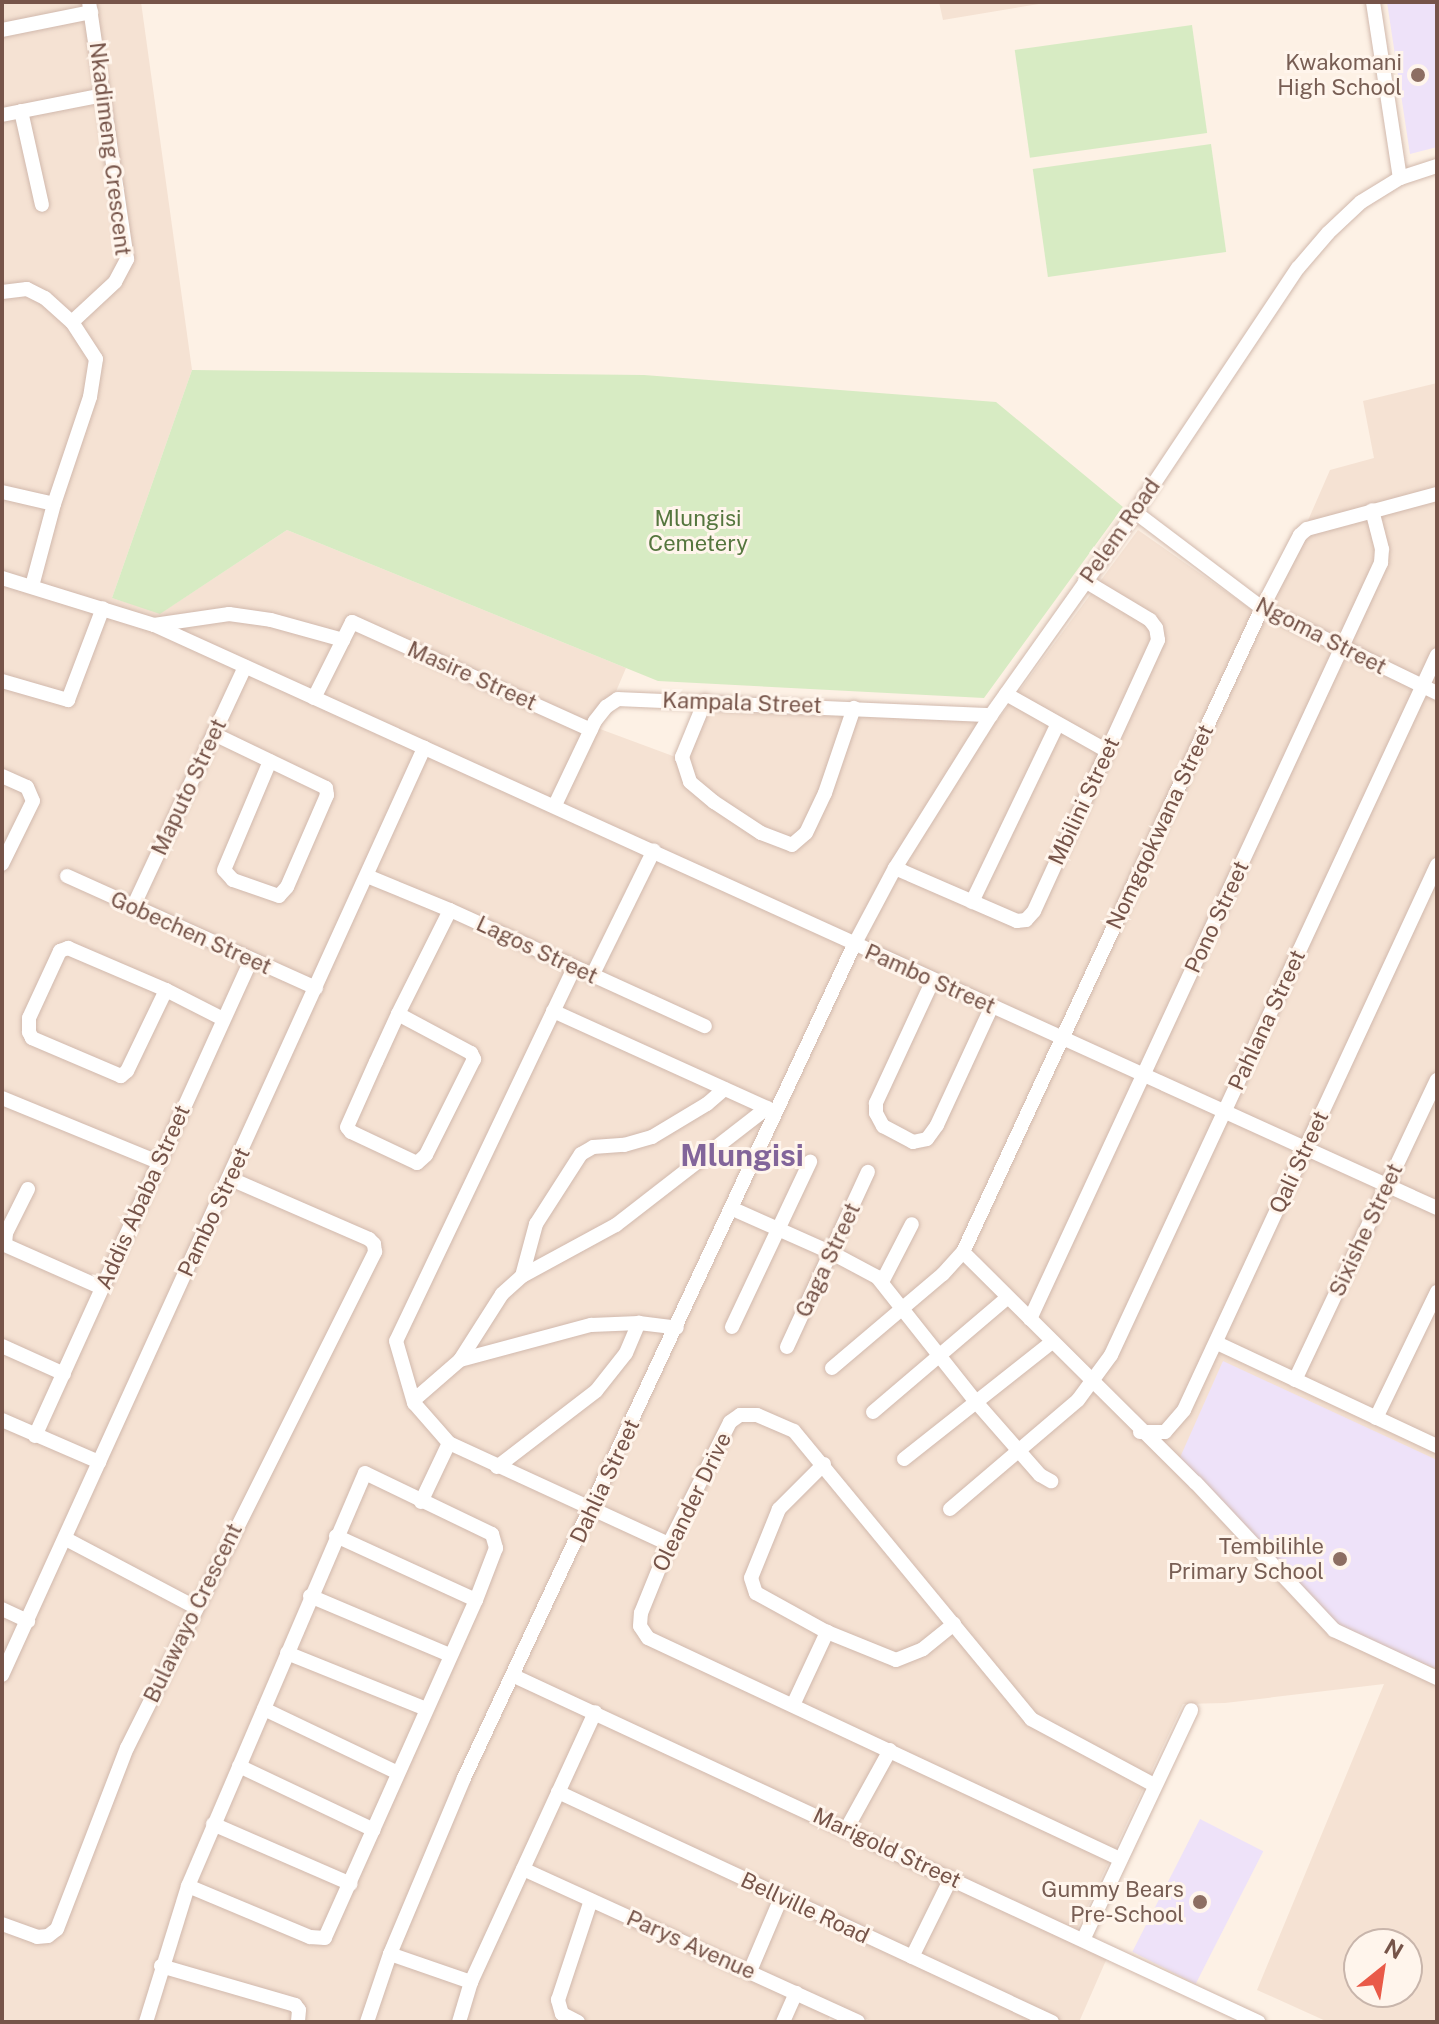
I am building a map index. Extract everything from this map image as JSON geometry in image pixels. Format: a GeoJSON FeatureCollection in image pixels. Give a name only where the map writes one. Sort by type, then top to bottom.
{"type":"FeatureCollection","features":[{"type":"Feature","properties":{"kind":"street"},"geometry":{"type":"LineString","coordinates":[[1373,2],[1400,178]]}},
{"type":"Feature","properties":{"kind":"street"},"geometry":{"type":"LineString","coordinates":[[2,30],[90,7]]}},
{"type":"Feature","properties":{"kind":"street","name":"Nkadimeng Crescent"},"geometry":{"type":"LineString","coordinates":[[72,322],[115,282],[127,259],[90,7]]}},
{"type":"Feature","properties":{"kind":"street"},"geometry":{"type":"LineString","coordinates":[[2,115],[104,95]]}},
{"type":"Feature","properties":{"kind":"street"},"geometry":{"type":"LineString","coordinates":[[21,111],[42,205]]}},
{"type":"Feature","properties":{"kind":"street","name":"Pelem Road"},"geometry":{"type":"LineString","coordinates":[[854,945],[895,868],[991,715],[1135,512],[1314,248],[1361,202],[1400,178],[1437,166]]}},
{"type":"Feature","properties":{"kind":"street"},"geometry":{"type":"LineString","coordinates":[[2,292],[19,289],[33,291],[72,322],[93,351],[95,376],[54,504],[32,586]]}},
{"type":"Feature","properties":{"kind":"street"},"geometry":{"type":"LineString","coordinates":[[2,492],[54,504]]}},
{"type":"Feature","properties":{"kind":"street","name":"Nomgqokwana Street"},"geometry":{"type":"LineString","coordinates":[[963,1252],[1262,608],[1303,532],[1437,494]]}},
{"type":"Feature","properties":{"kind":"street","name":"Pono Street"},"geometry":{"type":"LineString","coordinates":[[1030,1319],[1382,558],[1372,510]]}},
{"type":"Feature","properties":{"kind":"street","name":"Ngoma Street"},"geometry":{"type":"LineString","coordinates":[[1135,512],[1262,608],[1437,693]]}},
{"type":"Feature","properties":{"kind":"street","name":"Pambo Street"},"geometry":{"type":"LineString","coordinates":[[2,578],[154,625],[1437,1208]]}},
{"type":"Feature","properties":{"kind":"street","name":"Mbilini Street"},"geometry":{"type":"LineString","coordinates":[[895,868],[1017,921],[1030,916],[1157,644],[1158,634],[1150,620],[1085,581]]}},
{"type":"Feature","properties":{"kind":"street"},"geometry":{"type":"LineString","coordinates":[[2,681],[68,700],[103,608]]}},
{"type":"Feature","properties":{"kind":"street"},"geometry":{"type":"LineString","coordinates":[[154,625],[229,614],[271,620],[343,640],[314,698]]}},
{"type":"Feature","properties":{"kind":"street","name":"Masire Street"},"geometry":{"type":"LineString","coordinates":[[343,640],[352,622],[591,730]]}},
{"type":"Feature","properties":{"kind":"street","name":"Pahlana Street"},"geometry":{"type":"LineString","coordinates":[[950,1509],[1021,1452],[1093,1384],[1111,1355],[1437,655]]}},
{"type":"Feature","properties":{"kind":"street","name":"Maputo Street"},"geometry":{"type":"LineString","coordinates":[[133,907],[245,667]]}},
{"type":"Feature","properties":{"kind":"street"},"geometry":{"type":"LineString","coordinates":[[1006,694],[1107,751]]}},
{"type":"Feature","properties":{"kind":"street","name":"Kampala Street"},"geometry":{"type":"LineString","coordinates":[[555,805],[591,730],[606,707],[618,699],[991,715]]}},
{"type":"Feature","properties":{"kind":"street"},"geometry":{"type":"LineString","coordinates":[[705,701],[682,757],[690,782],[761,833],[792,845],[806,833],[825,793],[854,708]]}},
{"type":"Feature","properties":{"kind":"street"},"geometry":{"type":"LineString","coordinates":[[972,902],[1057,725]]}},
{"type":"Feature","properties":{"kind":"street"},"geometry":{"type":"LineString","coordinates":[[214,734],[322,783],[327,791],[287,887],[279,896],[233,880],[224,870],[270,761]]}},
{"type":"Feature","properties":{"kind":"street","name":"Pambo Street"},"geometry":{"type":"LineString","coordinates":[[2,1675],[424,748]]}},
{"type":"Feature","properties":{"kind":"street"},"geometry":{"type":"LineString","coordinates":[[2,776],[27,787],[33,801],[2,864]]}},
{"type":"Feature","properties":{"kind":"street"},"geometry":{"type":"LineString","coordinates":[[592,976],[654,850]]}},
{"type":"Feature","properties":{"kind":"street","name":"Qali Street"},"geometry":{"type":"LineString","coordinates":[[1140,1432],[1157,1434],[1174,1424],[1217,1343],[1437,865]]}},
{"type":"Feature","properties":{"kind":"street","name":"Gobechen Street"},"geometry":{"type":"LineString","coordinates":[[67,876],[316,988]]}},
{"type":"Feature","properties":{"kind":"street","name":"Lagos Street"},"geometry":{"type":"LineString","coordinates":[[367,876],[450,910],[705,1026]]}},
{"type":"Feature","properties":{"kind":"street"},"geometry":{"type":"LineString","coordinates":[[398,1014],[471,1053],[474,1059],[426,1155],[417,1163],[351,1132],[347,1127],[398,1014],[450,910]]}},
{"type":"Feature","properties":{"kind":"street","name":"Dahlia Street"},"geometry":{"type":"LineString","coordinates":[[367,2022],[428,1858],[733,1209],[772,1110],[854,945]]}},
{"type":"Feature","properties":{"kind":"street"},"geometry":{"type":"LineString","coordinates":[[166,990],[127,1071],[121,1076],[32,1038],[29,1032],[29,1018],[64,949],[166,990],[223,1019]]}},
{"type":"Feature","properties":{"kind":"street","name":"Addis Ababa Street"},"geometry":{"type":"LineString","coordinates":[[35,1436],[251,960]]}},
{"type":"Feature","properties":{"kind":"street"},"geometry":{"type":"LineString","coordinates":[[574,968],[396,1336],[414,1400],[449,1443],[669,1544]]}},
{"type":"Feature","properties":{"kind":"street"},"geometry":{"type":"LineString","coordinates":[[933,980],[876,1103],[876,1113],[883,1126],[913,1142],[927,1139],[937,1125],[992,1006]]}},
{"type":"Feature","properties":{"kind":"street"},"geometry":{"type":"LineString","coordinates":[[414,1400],[460,1360],[502,1294],[522,1276],[616,1225],[772,1110],[553,1011]]}},
{"type":"Feature","properties":{"kind":"street","name":"Sixishe Street"},"geometry":{"type":"LineString","coordinates":[[1295,1380],[1437,1080]]}},
{"type":"Feature","properties":{"kind":"street"},"geometry":{"type":"LineString","coordinates":[[522,1276],[536,1224],[581,1154],[593,1147],[631,1144],[652,1137],[707,1104],[724,1089]]}},
{"type":"Feature","properties":{"kind":"street"},"geometry":{"type":"LineString","coordinates":[[2,1098],[158,1162]]}},
{"type":"Feature","properties":{"kind":"street"},"geometry":{"type":"LineString","coordinates":[[732,1327],[810,1162]]}},
{"type":"Feature","properties":{"kind":"street","name":"Gaga Street"},"geometry":{"type":"LineString","coordinates":[[787,1347],[868,1172]]}},
{"type":"Feature","properties":{"kind":"street","name":"Bulawayo Crescent"},"geometry":{"type":"LineString","coordinates":[[2,1924],[44,1937],[57,1929],[121,1762],[195,1607],[375,1252],[374,1244],[369,1239],[229,1178]]}},
{"type":"Feature","properties":{"kind":"street"},"geometry":{"type":"LineString","coordinates":[[28,1189],[6,1233],[5,1245],[102,1288]]}},
{"type":"Feature","properties":{"kind":"street"},"geometry":{"type":"LineString","coordinates":[[733,1209],[832,1253],[882,1282],[976,1402],[1040,1475],[1051,1481]]}},
{"type":"Feature","properties":{"kind":"street"},"geometry":{"type":"LineString","coordinates":[[882,1282],[912,1224]]}},
{"type":"Feature","properties":{"kind":"street"},"geometry":{"type":"LineString","coordinates":[[832,1368],[904,1308],[963,1252],[1140,1432],[1196,1483],[1334,1630],[1437,1678]]}},
{"type":"Feature","properties":{"kind":"street"},"geometry":{"type":"LineString","coordinates":[[1376,1418],[1437,1292]]}},
{"type":"Feature","properties":{"kind":"street"},"geometry":{"type":"LineString","coordinates":[[873,1412],[1008,1297]]}},
{"type":"Feature","properties":{"kind":"street"},"geometry":{"type":"LineString","coordinates":[[460,1360],[580,1327],[639,1323],[677,1328]]}},
{"type":"Feature","properties":{"kind":"street"},"geometry":{"type":"LineString","coordinates":[[497,1467],[596,1391],[626,1353],[639,1323]]}},
{"type":"Feature","properties":{"kind":"street"},"geometry":{"type":"LineString","coordinates":[[904,1459],[1051,1343]]}},
{"type":"Feature","properties":{"kind":"street"},"geometry":{"type":"LineString","coordinates":[[1217,1343],[1437,1446]]}},
{"type":"Feature","properties":{"kind":"street"},"geometry":{"type":"LineString","coordinates":[[2,1346],[64,1374]]}},
{"type":"Feature","properties":{"kind":"street","name":"Oleander Drive"},"geometry":{"type":"LineString","coordinates":[[1120,1859],[648,1638],[642,1631],[641,1613],[669,1544],[735,1417],[749,1414],[778,1423],[803,1440],[1039,1725],[1154,1785]]}},
{"type":"Feature","properties":{"kind":"street"},"geometry":{"type":"LineString","coordinates":[[2,1420],[99,1462]]}},
{"type":"Feature","properties":{"kind":"street"},"geometry":{"type":"LineString","coordinates":[[421,1502],[449,1443]]}},
{"type":"Feature","properties":{"kind":"street"},"geometry":{"type":"LineString","coordinates":[[824,1464],[779,1509],[751,1583],[756,1593],[827,1632],[896,1660],[923,1649],[954,1624]]}},
{"type":"Feature","properties":{"kind":"street"},"geometry":{"type":"LineString","coordinates":[[146,2022],[188,1886],[365,1473],[492,1534],[496,1548],[476,1600],[328,1935],[322,1940],[188,1886]]}},
{"type":"Feature","properties":{"kind":"street"},"geometry":{"type":"LineString","coordinates":[[336,1536],[476,1600]]}},
{"type":"Feature","properties":{"kind":"street"},"geometry":{"type":"LineString","coordinates":[[66,1539],[195,1607]]}},
{"type":"Feature","properties":{"kind":"street"},"geometry":{"type":"LineString","coordinates":[[310,1596],[450,1655]]}},
{"type":"Feature","properties":{"kind":"street"},"geometry":{"type":"LineString","coordinates":[[2,1609],[28,1621]]}},
{"type":"Feature","properties":{"kind":"street"},"geometry":{"type":"LineString","coordinates":[[793,1705],[827,1632]]}},
{"type":"Feature","properties":{"kind":"street"},"geometry":{"type":"LineString","coordinates":[[287,1653],[426,1709]]}},
{"type":"Feature","properties":{"kind":"street","name":"Marigold Street"},"geometry":{"type":"LineString","coordinates":[[514,1676],[847,1828],[1258,2022]]}},
{"type":"Feature","properties":{"kind":"street"},"geometry":{"type":"LineString","coordinates":[[264,1709],[398,1773]]}},
{"type":"Feature","properties":{"kind":"street"},"geometry":{"type":"LineString","coordinates":[[1083,1940],[1191,1710]]}},
{"type":"Feature","properties":{"kind":"street"},"geometry":{"type":"LineString","coordinates":[[459,2022],[471,1982],[595,1712]]}},
{"type":"Feature","properties":{"kind":"street"},"geometry":{"type":"LineString","coordinates":[[847,1828],[890,1750]]}},
{"type":"Feature","properties":{"kind":"street"},"geometry":{"type":"LineString","coordinates":[[239,1766],[374,1830]]}},
{"type":"Feature","properties":{"kind":"street","name":"Bellville Road"},"geometry":{"type":"LineString","coordinates":[[558,1792],[1052,2022]]}},
{"type":"Feature","properties":{"kind":"street"},"geometry":{"type":"LineString","coordinates":[[213,1824],[351,1884]]}},
{"type":"Feature","properties":{"kind":"street","name":"Parys Avenue"},"geometry":{"type":"LineString","coordinates":[[523,1869],[858,2022]]}},
{"type":"Feature","properties":{"kind":"street"},"geometry":{"type":"LineString","coordinates":[[912,1957],[951,1878]]}},
{"type":"Feature","properties":{"kind":"street"},"geometry":{"type":"LineString","coordinates":[[750,1971],[781,1898]]}},
{"type":"Feature","properties":{"kind":"street"},"geometry":{"type":"LineString","coordinates":[[578,2022],[565,2018],[558,2009],[558,2000],[591,1900]]}},
{"type":"Feature","properties":{"kind":"street"},"geometry":{"type":"LineString","coordinates":[[390,1954],[471,1982]]}},
{"type":"Feature","properties":{"kind":"street"},"geometry":{"type":"LineString","coordinates":[[161,1966],[295,2005],[299,2010],[298,2022]]}},
{"type":"Feature","properties":{"kind":"street"},"geometry":{"type":"LineString","coordinates":[[783,2022],[796,1993]]}},
{"type":"Feature","properties":{"kind":"shaded area"},"geometry":{"type":"Polygon","coordinates":[[[2,2],[141,2],[192,370],[112,598],[161,613],[287,530],[626,668],[600,729],[689,762],[689,751],[707,712],[997,721],[1138,530],[1265,619],[1330,470],[1374,458],[1363,401],[1437,383],[1437,2022],[1328,2022],[1257,1990],[1384,1684],[1225,1703],[1183,1704],[1071,1942],[1107,1958],[1079,2022],[873,2022],[832,2004],[828,2022],[2,2022],[2,2]]]}},
{"type":"Feature","properties":{"kind":"shaded area"},"geometry":{"type":"Polygon","coordinates":[[[939,2],[1051,2],[943,20],[939,2]]]}},
{"type":"Feature","properties":{"kind":"shaded area","name":"Kwakomani High School"},"geometry":{"type":"Polygon","coordinates":[[[1387,2],[1437,2],[1437,147],[1410,154],[1387,2]]]}},
{"type":"Feature","properties":{"kind":"shaded area","name":"Tembilihle Primary School"},"geometry":{"type":"Polygon","coordinates":[[[1223,1361],[1437,1460],[1437,1669],[1340,1628],[1178,1462],[1223,1361]]]}},
{"type":"Feature","properties":{"kind":"shaded area","name":"Gummy Bears Pre-School"},"geometry":{"type":"Polygon","coordinates":[[[1200,1819],[1263,1851],[1196,1984],[1132,1952],[1200,1819]]]}},
{"type":"Feature","properties":{"kind":"green space"},"geometry":{"type":"Polygon","coordinates":[[[1192,25],[1207,133],[1030,158],[1015,50],[1192,25]]]}},
{"type":"Feature","properties":{"kind":"green space"},"geometry":{"type":"Polygon","coordinates":[[[1211,144],[1226,252],[1048,277],[1033,169],[1211,144]]]}},
{"type":"Feature","properties":{"kind":"green space","name":"Mlungisi Cemetery"},"geometry":{"type":"Polygon","coordinates":[[[192,370],[644,375],[996,402],[1123,507],[984,698],[658,681],[287,530],[160,614],[112,598],[192,370]]]}},
{"type":"Feature","properties":{"kind":"place","name":"Kwakomani High School"},"geometry":{"type":"Point","coordinates":[1418,75]}},
{"type":"Feature","properties":{"kind":"place","name":"Tembilihle Primary School"},"geometry":{"type":"Point","coordinates":[1340,1559]}},
{"type":"Feature","properties":{"kind":"place","name":"Gummy Bears Pre-School"},"geometry":{"type":"Point","coordinates":[1200,1902]}},
{"type":"Feature","properties":{"kind":"district","name":"Mlungisi"},"geometry":{"type":"Point","coordinates":[742,1155]}}]}
